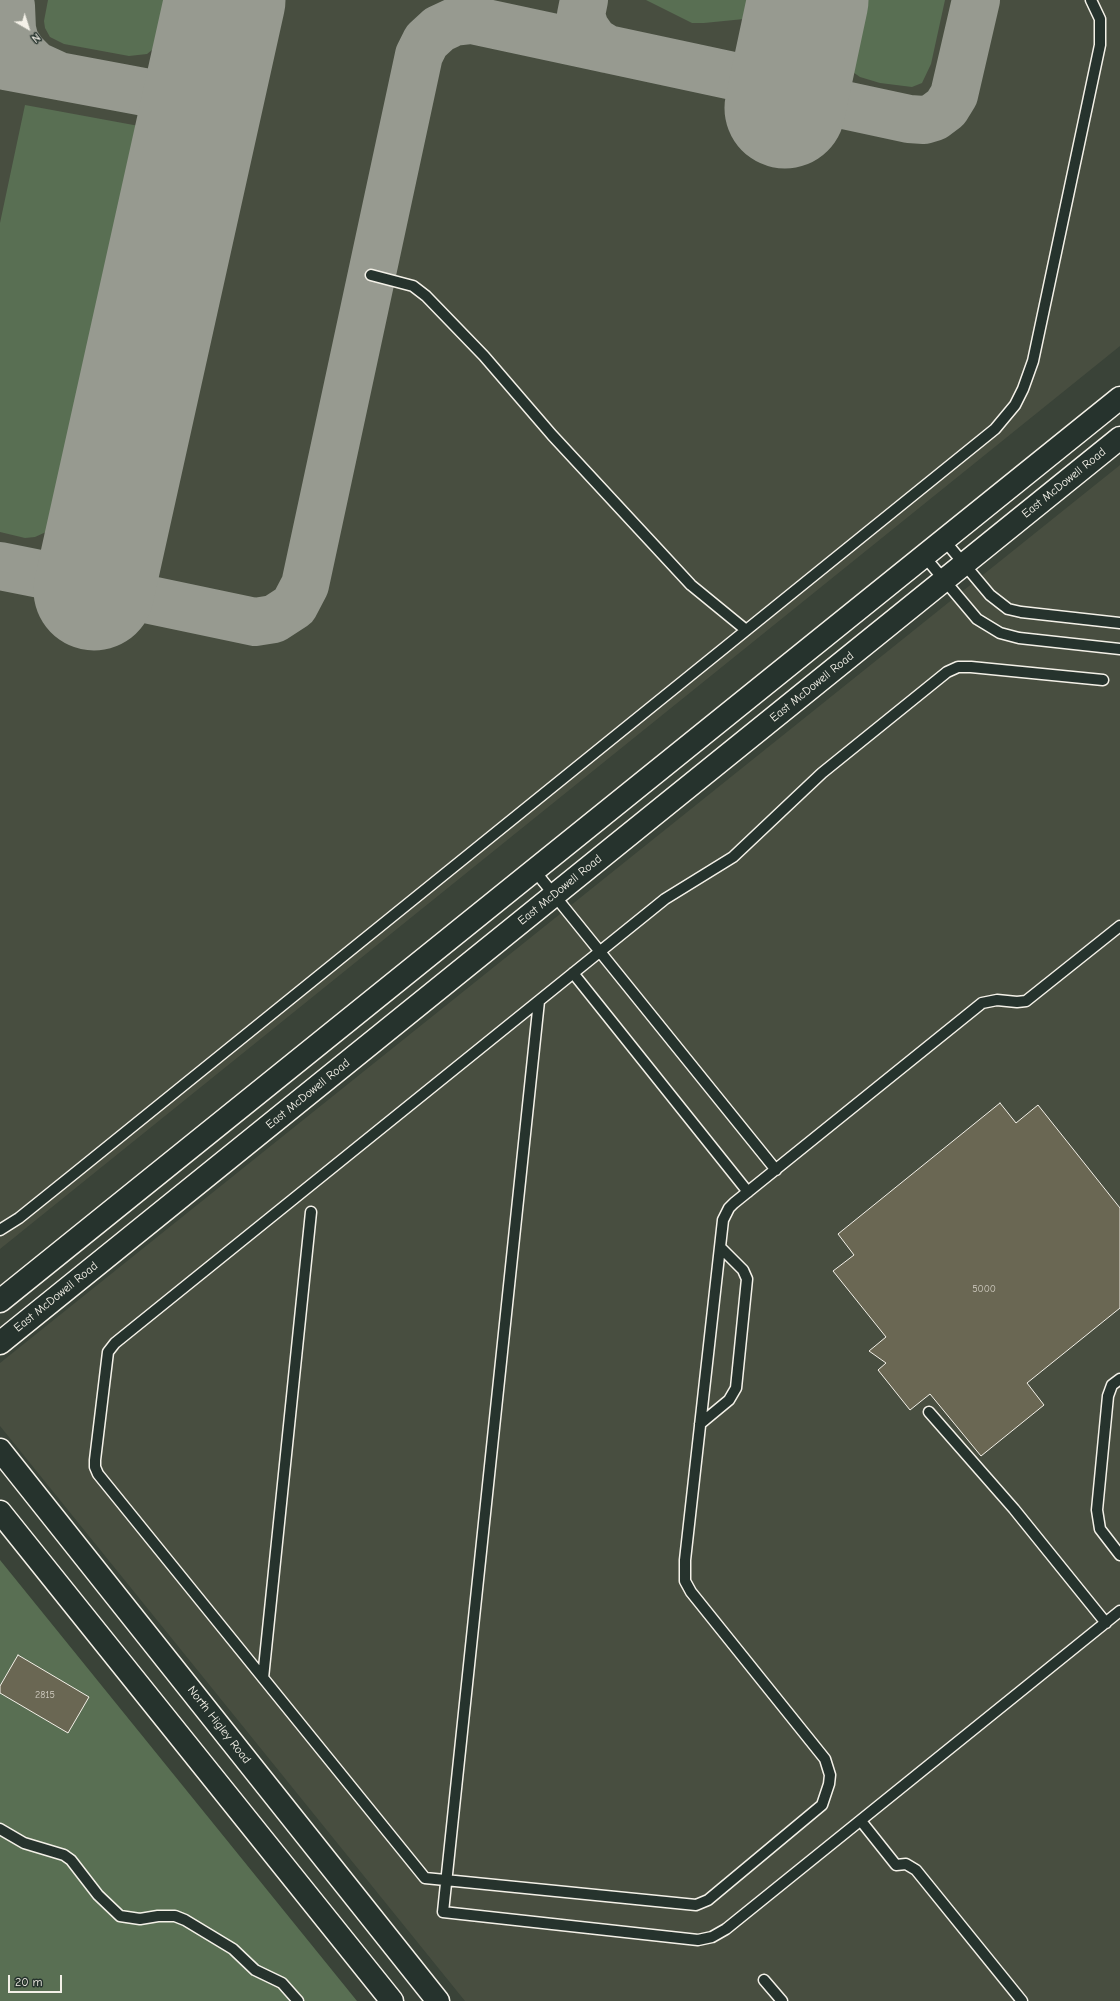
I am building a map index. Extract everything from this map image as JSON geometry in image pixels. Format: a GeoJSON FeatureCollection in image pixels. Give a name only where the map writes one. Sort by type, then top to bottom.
{"type":"FeatureCollection","features":[{"type":"Feature","properties":{"kind":"main road"},"geometry":{"type":"LineString","coordinates":[[0,1301],[1120,398]]}},
{"type":"Feature","properties":{"kind":"main road","name":"East McDowell Road"},"geometry":{"type":"LineString","coordinates":[[0,1342],[1120,438]]}},
{"type":"Feature","properties":{"kind":"main road","name":"North Higley Road"},"geometry":{"type":"LineString","coordinates":[[0,1450],[438,2001]]}},
{"type":"Feature","properties":{"kind":"main road"},"geometry":{"type":"LineString","coordinates":[[0,1512],[392,2001]]}},
{"type":"Feature","properties":{"kind":"lane"},"geometry":{"type":"LineString","coordinates":[[0,1230],[19,1218],[70,1178],[996,429],[1015,405],[1023,389],[1033,361],[1097,61],[1101,27],[1100,19],[1090,0]]}},
{"type":"Feature","properties":{"kind":"lane"},"geometry":{"type":"LineString","coordinates":[[372,275],[413,286],[426,296],[484,356],[552,435],[691,585],[746,630]]}},
{"type":"Feature","properties":{"kind":"lane"},"geometry":{"type":"LineString","coordinates":[[944,540],[993,598],[1008,608],[1021,612],[1120,623]]}},
{"type":"Feature","properties":{"kind":"lane"},"geometry":{"type":"LineString","coordinates":[[924,556],[977,619],[1000,633],[1018,638],[1120,649]]}},
{"type":"Feature","properties":{"kind":"lane"},"geometry":{"type":"LineString","coordinates":[[1103,680],[971,667],[953,669],[822,773],[733,857],[674,892],[121,1338],[108,1352],[95,1460],[95,1467],[98,1474],[424,1878],[696,1905],[708,1900],[822,1806],[828,1791],[830,1775],[826,1759],[691,1592],[685,1581],[685,1560],[721,1227],[725,1213],[734,1203],[982,1003],[997,1000],[1017,1002],[1026,1001],[1120,926]]}},
{"type":"Feature","properties":{"kind":"lane"},"geometry":{"type":"LineString","coordinates":[[534,870],[776,1170]]}},
{"type":"Feature","properties":{"kind":"lane"},"geometry":{"type":"LineString","coordinates":[[573,973],[748,1192]]}},
{"type":"Feature","properties":{"kind":"lane"},"geometry":{"type":"LineString","coordinates":[[539,1001],[443,1912],[682,1938],[705,1939],[712,1937],[726,1929],[1106,1623],[1120,1610]]}},
{"type":"Feature","properties":{"kind":"lane"},"geometry":{"type":"LineString","coordinates":[[263,1678],[310,1212]]}},
{"type":"Feature","properties":{"kind":"lane"},"geometry":{"type":"LineString","coordinates":[[700,1424],[729,1400],[736,1388],[747,1279],[743,1270],[720,1247]]}},
{"type":"Feature","properties":{"kind":"lane"},"geometry":{"type":"LineString","coordinates":[[1120,1379],[1112,1385],[1108,1396],[1098,1510],[1100,1529],[1120,1555]]}},
{"type":"Feature","properties":{"kind":"lane"},"geometry":{"type":"LineString","coordinates":[[929,1412],[1014,1509],[1106,1623]]}},
{"type":"Feature","properties":{"kind":"lane"},"geometry":{"type":"LineString","coordinates":[[860,1821],[896,1865],[906,1864],[916,1870],[1022,2001]]}},
{"type":"Feature","properties":{"kind":"lane"},"geometry":{"type":"LineString","coordinates":[[0,1829],[24,1843],[64,1855],[71,1860],[98,1895],[120,1916],[140,1919],[158,1916],[175,1916],[185,1920],[233,1949],[255,1970],[282,1983],[298,2001]]}},
{"type":"Feature","properties":{"kind":"lane"},"geometry":{"type":"LineString","coordinates":[[764,1980],[782,2001]]}},
{"type":"Feature","properties":{"kind":"shaded area"},"geometry":{"type":"Polygon","coordinates":[[[0,0],[1120,0],[1120,346],[0,1249],[0,0]]]}},
{"type":"Feature","properties":{"kind":"shaded area"},"geometry":{"type":"Polygon","coordinates":[[[1120,465],[1120,2001],[465,2001],[0,1426],[0,1363],[1120,465]]]}},
{"type":"Feature","properties":{"kind":"green space"},"geometry":{"type":"Polygon","coordinates":[[[48,0],[167,0],[157,46],[147,54],[129,56],[64,44],[50,37],[45,28],[44,21],[48,0]]]}},
{"type":"Feature","properties":{"kind":"green space"},"geometry":{"type":"Polygon","coordinates":[[[646,0],[756,0],[744,19],[692,23],[646,0]]]}},
{"type":"Feature","properties":{"kind":"green space"},"geometry":{"type":"Polygon","coordinates":[[[852,0],[945,0],[931,64],[922,83],[912,87],[880,83],[860,77],[847,68],[841,56],[841,48],[852,0]]]}},
{"type":"Feature","properties":{"kind":"green space"},"geometry":{"type":"Polygon","coordinates":[[[25,105],[139,126],[56,521],[46,532],[35,537],[25,538],[0,532],[0,223],[25,105]]]}},
{"type":"Feature","properties":{"kind":"green space"},"geometry":{"type":"Polygon","coordinates":[[[0,1560],[357,2001],[0,2001],[0,1560]]]}},
{"type":"Feature","properties":{"kind":"building"},"geometry":{"type":"Polygon","coordinates":[[[1000,1103],[1016,1123],[1038,1105],[1120,1208],[1120,1308],[1027,1383],[1044,1405],[981,1456],[930,1394],[910,1410],[878,1370],[886,1363],[869,1351],[886,1337],[833,1271],[854,1255],[838,1234],[1000,1103]]]}},
{"type":"Feature","properties":{"kind":"building"},"geometry":{"type":"Polygon","coordinates":[[[18,1655],[89,1697],[68,1733],[0,1693],[0,1686],[18,1655]]]}},
{"type":"Feature","properties":{"kind":"taxiway"},"geometry":{"type":"LineString","coordinates":[[584,0],[581,15],[585,28],[594,41],[607,49]]}},
{"type":"Feature","properties":{"kind":"taxiway"},"geometry":{"type":"LineString","coordinates":[[788,93],[909,119],[924,120],[934,117],[946,108],[954,95],[976,0]]}},
{"type":"Feature","properties":{"kind":"taxiway"},"geometry":{"type":"LineString","coordinates":[[11,6],[12,29],[15,41],[23,53],[35,65],[59,76]]}},
{"type":"Feature","properties":{"kind":"taxiway"},"geometry":{"type":"LineString","coordinates":[[0,566],[40,574],[94,590],[136,597],[255,622],[274,619],[294,606],[305,585],[419,55],[426,41],[439,29],[454,22],[472,20],[789,88]]}},
{"type":"Feature","properties":{"kind":"taxiway"},"geometry":{"type":"LineString","coordinates":[[0,65],[203,103]]}},
{"type":"Feature","properties":{"kind":"runway"},"geometry":{"type":"LineString","coordinates":[[94,590],[225,0]]}},
{"type":"Feature","properties":{"kind":"runway"},"geometry":{"type":"LineString","coordinates":[[785,108],[808,0]]}}]}
